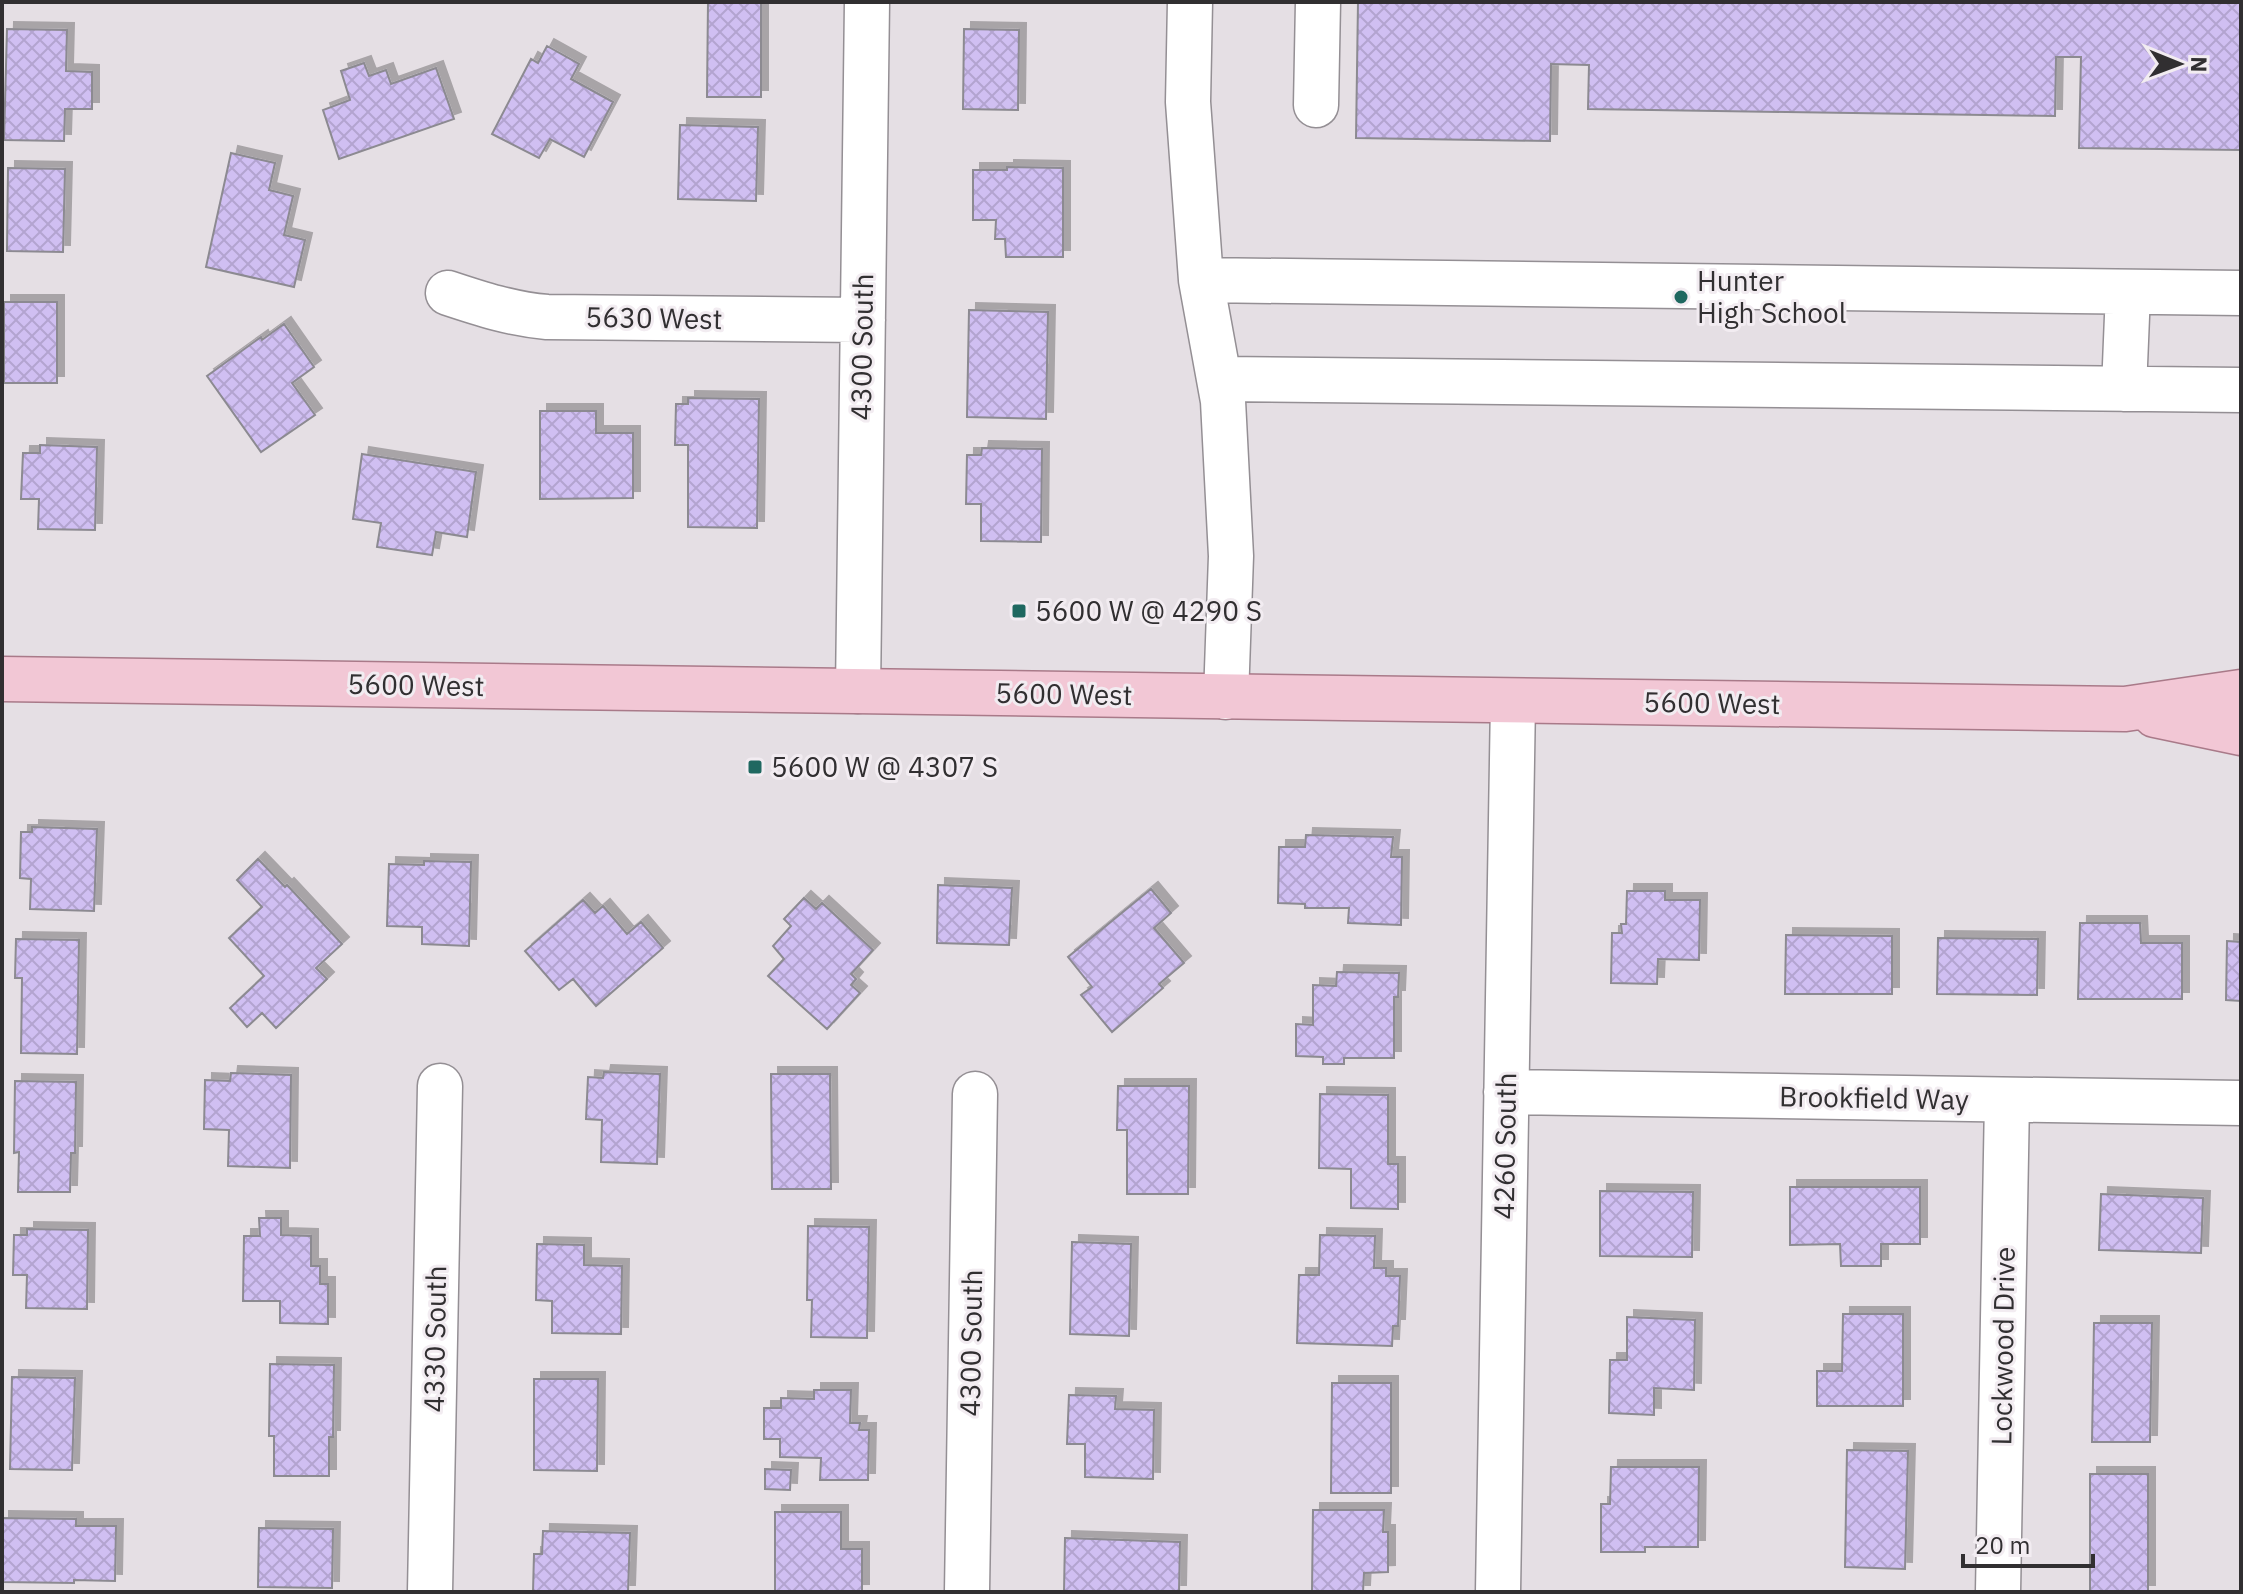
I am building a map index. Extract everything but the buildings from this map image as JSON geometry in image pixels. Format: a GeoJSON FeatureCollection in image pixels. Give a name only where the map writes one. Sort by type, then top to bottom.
{"type":"FeatureCollection","features":[{"type":"Feature","properties":{"kind":"main road","name":"5600 West"},"geometry":{"type":"LineString","coordinates":[[2,679],[2125,709],[2241,692]]}},
{"type":"Feature","properties":{"kind":"main road","name":"5600 West"},"geometry":{"type":"LineString","coordinates":[[2125,709],[2241,733]]}},
{"type":"Feature","properties":{"kind":"street","name":"4300 South"},"geometry":{"type":"LineString","coordinates":[[858,691],[867,2]]}},
{"type":"Feature","properties":{"kind":"street"},"geometry":{"type":"LineString","coordinates":[[1190,2],[1188,102],[1201,280],[1221,379],[1231,556],[1226,697]]}},
{"type":"Feature","properties":{"kind":"street"},"geometry":{"type":"LineString","coordinates":[[1316,105],[1318,2]]}},
{"type":"Feature","properties":{"kind":"street"},"geometry":{"type":"LineString","coordinates":[[1201,280],[2241,293]]}},
{"type":"Feature","properties":{"kind":"street"},"geometry":{"type":"LineString","coordinates":[[2124,389],[2128,292]]}},
{"type":"Feature","properties":{"kind":"street","name":"5630 West"},"geometry":{"type":"LineString","coordinates":[[448,293],[497,309],[547,317],[863,320]]}},
{"type":"Feature","properties":{"kind":"street"},"geometry":{"type":"LineString","coordinates":[[1221,379],[2241,390]]}},
{"type":"Feature","properties":{"kind":"street","name":"4260 South"},"geometry":{"type":"LineString","coordinates":[[1498,1592],[1513,701]]}},
{"type":"Feature","properties":{"kind":"street","name":"4330 South"},"geometry":{"type":"LineString","coordinates":[[430,1592],[440,1086]]}},
{"type":"Feature","properties":{"kind":"street","name":"Brookfield Way"},"geometry":{"type":"LineString","coordinates":[[1506,1092],[2241,1103]]}},
{"type":"Feature","properties":{"kind":"street","name":"4300 South"},"geometry":{"type":"LineString","coordinates":[[967,1592],[975,1094]]}},
{"type":"Feature","properties":{"kind":"street","name":"Lockwood Drive"},"geometry":{"type":"LineString","coordinates":[[1998,1592],[2007,1100]]}},
{"type":"Feature","properties":{"kind":"place","name":"Hunter High School"},"geometry":{"type":"Point","coordinates":[1681,297]}},
{"type":"Feature","properties":{"kind":"place","name":"5600 W @ 4290 S"},"geometry":{"type":"Point","coordinates":[1019,611]}},
{"type":"Feature","properties":{"kind":"place","name":"5600 W @ 4307 S"},"geometry":{"type":"Point","coordinates":[755,767]}}]}
